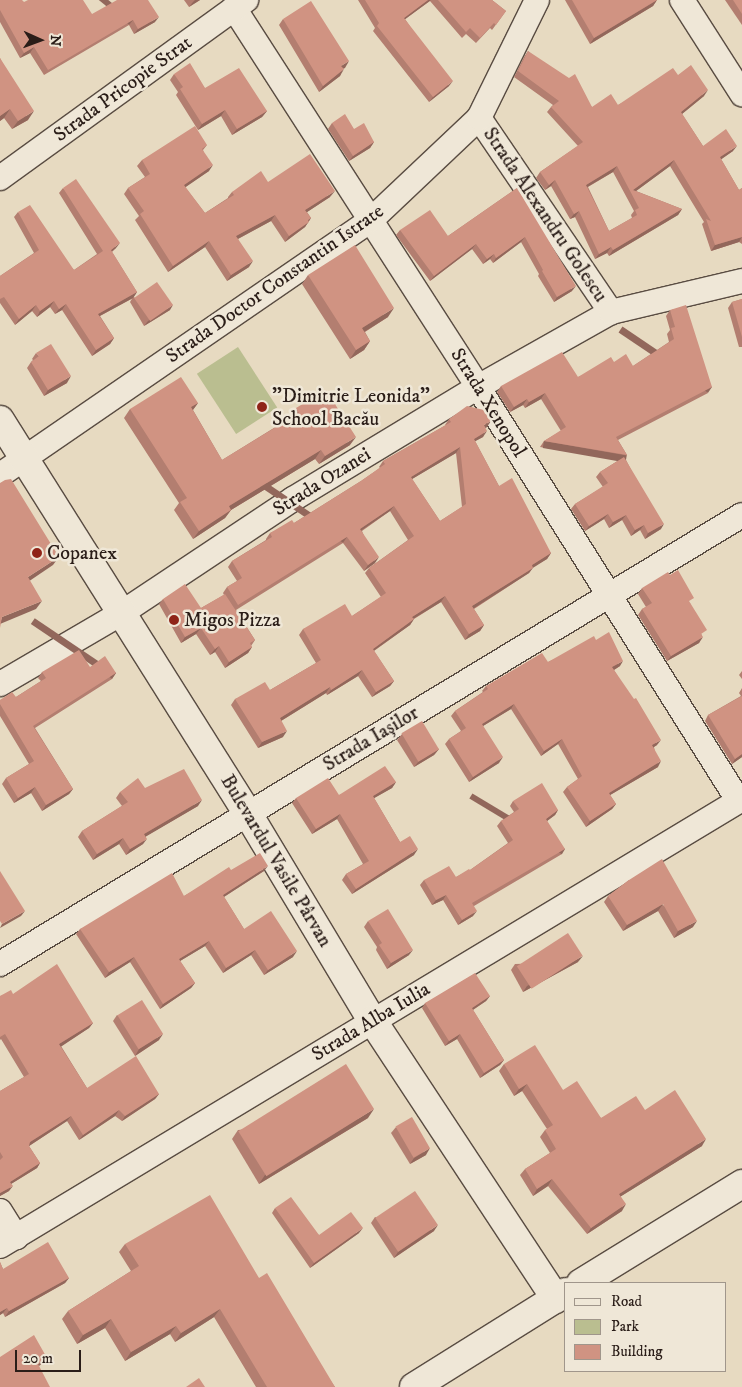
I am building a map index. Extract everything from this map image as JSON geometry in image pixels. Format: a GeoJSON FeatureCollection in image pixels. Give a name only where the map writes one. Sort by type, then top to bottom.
{"type":"FeatureCollection","features":[{"type":"Feature","properties":{"kind":"street","name":"Strada Doctor Constantin Istrate"},"geometry":{"type":"LineString","coordinates":[[0,475],[371,220],[479,118],[537,0]]}},
{"type":"Feature","properties":{"kind":"street"},"geometry":{"type":"LineString","coordinates":[[682,0],[742,94]]}},
{"type":"Feature","properties":{"kind":"street","name":"Strada Pricopie Strat"},"geometry":{"type":"LineString","coordinates":[[0,178],[240,4]]}},
{"type":"Feature","properties":{"kind":"street","name":"Strada Xenopol"},"geometry":{"type":"LineString","coordinates":[[240,4],[371,220],[740,800]]}},
{"type":"Feature","properties":{"kind":"street","name":"Strada Alexandru Golescu"},"geometry":{"type":"LineString","coordinates":[[479,118],[611,312]]}},
{"type":"Feature","properties":{"kind":"street","name":"Strada Ozanei"},"geometry":{"type":"LineString","coordinates":[[0,684],[120,614],[293,499],[478,387],[611,312],[742,281]]}},
{"type":"Feature","properties":{"kind":"street","name":"Bulevardul Vasile Pârvan"},"geometry":{"type":"LineString","coordinates":[[0,420],[120,614],[248,814],[372,1020],[561,1296]]}},
{"type":"Feature","properties":{"kind":"street","name":"Strada Iașilor"},"geometry":{"type":"LineString","coordinates":[[0,964],[742,515]]}},
{"type":"Feature","properties":{"kind":"street","name":"Strada Alba Iulia"},"geometry":{"type":"LineString","coordinates":[[8,1242],[372,1020],[740,800]]}},
{"type":"Feature","properties":{"kind":"street"},"geometry":{"type":"LineString","coordinates":[[582,1282],[742,1184]]}},
{"type":"Feature","properties":{"kind":"street"},"geometry":{"type":"LineString","coordinates":[[0,1210],[8,1242]]}},
{"type":"Feature","properties":{"kind":"street"},"geometry":{"type":"LineString","coordinates":[[414,1387],[561,1296]]}},
{"type":"Feature","properties":{"kind":"green space"},"geometry":{"type":"Polygon","coordinates":[[[238,347],[277,407],[236,434],[197,374],[238,347]]]}},
{"type":"Feature","properties":{"kind":"building"},"geometry":{"type":"Polygon","coordinates":[[[0,0],[22,0],[24,2],[28,0],[83,0],[92,14],[117,0],[148,0],[159,17],[138,29],[133,20],[48,70],[34,47],[24,53],[0,10],[0,0]]]}},
{"type":"Feature","properties":{"kind":"building"},"geometry":{"type":"Polygon","coordinates":[[[365,0],[428,0],[404,18],[453,81],[433,97],[377,26],[379,23],[365,0]]]}},
{"type":"Feature","properties":{"kind":"building"},"geometry":{"type":"Polygon","coordinates":[[[438,0],[492,0],[506,11],[496,25],[494,23],[480,38],[470,28],[466,32],[438,0]]]}},
{"type":"Feature","properties":{"kind":"building"},"geometry":{"type":"Polygon","coordinates":[[[572,0],[657,0],[594,38],[572,0]]]}},
{"type":"Feature","properties":{"kind":"building"},"geometry":{"type":"Polygon","coordinates":[[[733,0],[742,0],[742,14],[733,0]]]}},
{"type":"Feature","properties":{"kind":"building"},"geometry":{"type":"Polygon","coordinates":[[[311,1],[349,61],[341,66],[344,69],[323,86],[283,19],[311,1]]]}},
{"type":"Feature","properties":{"kind":"building"},"geometry":{"type":"Polygon","coordinates":[[[528,51],[569,78],[575,74],[592,107],[611,94],[618,105],[673,68],[678,75],[691,65],[708,90],[681,112],[703,146],[726,129],[737,146],[720,157],[739,190],[742,188],[742,237],[715,245],[706,219],[711,221],[674,160],[633,190],[682,209],[613,250],[611,247],[599,254],[579,211],[574,214],[555,180],[549,185],[540,172],[583,142],[551,107],[559,101],[518,71],[528,51]],[[617,166],[586,185],[609,231],[637,215],[635,210],[639,208],[617,166]]]}},
{"type":"Feature","properties":{"kind":"building"},"geometry":{"type":"Polygon","coordinates":[[[0,58],[34,111],[18,121],[10,109],[0,116],[0,58]]]}},
{"type":"Feature","properties":{"kind":"building"},"geometry":{"type":"Polygon","coordinates":[[[190,63],[205,88],[239,68],[267,111],[237,129],[225,110],[202,124],[180,89],[183,87],[174,74],[190,63]]]}},
{"type":"Feature","properties":{"kind":"building"},"geometry":{"type":"Polygon","coordinates":[[[345,114],[354,129],[364,123],[374,142],[353,156],[332,123],[345,114]]]}},
{"type":"Feature","properties":{"kind":"building"},"geometry":{"type":"Polygon","coordinates":[[[195,126],[207,145],[202,149],[213,165],[184,185],[205,213],[234,195],[232,192],[261,171],[268,182],[310,154],[335,191],[305,210],[311,218],[308,220],[309,222],[289,236],[275,215],[236,236],[253,261],[231,275],[209,241],[173,266],[140,214],[144,211],[128,188],[150,174],[142,160],[195,126]]]}},
{"type":"Feature","properties":{"kind":"building"},"geometry":{"type":"Polygon","coordinates":[[[76,179],[120,243],[111,250],[137,292],[98,314],[114,338],[96,350],[66,304],[59,309],[54,301],[40,311],[36,305],[19,319],[4,297],[0,299],[0,276],[39,250],[18,212],[30,205],[74,270],[103,251],[63,188],[76,179]]]}},
{"type":"Feature","properties":{"kind":"building"},"geometry":{"type":"Polygon","coordinates":[[[517,188],[576,286],[557,297],[525,237],[496,258],[494,254],[487,259],[476,244],[434,276],[400,230],[430,210],[448,236],[517,188]]]}},
{"type":"Feature","properties":{"kind":"building"},"geometry":{"type":"Polygon","coordinates":[[[355,245],[394,308],[362,328],[370,341],[356,350],[308,275],[355,245]]]}},
{"type":"Feature","properties":{"kind":"building"},"geometry":{"type":"Polygon","coordinates":[[[157,282],[173,305],[150,321],[134,298],[157,282]]]}},
{"type":"Feature","properties":{"kind":"building"},"geometry":{"type":"Polygon","coordinates":[[[742,299],[742,337],[732,302],[742,299]]]}},
{"type":"Feature","properties":{"kind":"building"},"geometry":{"type":"Polygon","coordinates":[[[686,305],[712,387],[616,437],[627,455],[544,441],[566,427],[545,393],[529,402],[527,399],[514,407],[501,386],[562,352],[578,377],[611,357],[614,362],[626,354],[633,366],[674,339],[671,328],[675,327],[670,310],[686,305]]]}},
{"type":"Feature","properties":{"kind":"building"},"geometry":{"type":"Polygon","coordinates":[[[51,344],[71,376],[48,390],[31,362],[39,356],[36,353],[51,344]]]}},
{"type":"Feature","properties":{"kind":"building"},"geometry":{"type":"Polygon","coordinates":[[[181,377],[198,403],[191,407],[222,460],[299,413],[296,408],[326,390],[356,437],[325,456],[321,450],[229,506],[231,510],[199,531],[180,502],[187,498],[130,409],[181,377]]]}},
{"type":"Feature","properties":{"kind":"building"},"geometry":{"type":"Polygon","coordinates":[[[467,406],[484,410],[491,421],[484,425],[487,431],[474,439],[499,486],[512,478],[551,553],[532,565],[533,568],[472,606],[484,625],[469,634],[445,596],[412,617],[414,619],[373,649],[394,681],[376,692],[362,670],[331,690],[330,687],[280,718],[287,731],[262,742],[235,699],[265,682],[270,690],[321,660],[303,629],[345,604],[352,616],[386,593],[369,568],[414,536],[394,506],[360,529],[379,557],[368,565],[347,537],[238,605],[227,587],[242,578],[232,561],[272,537],[270,533],[292,520],[294,523],[361,481],[385,464],[383,461],[451,422],[449,419],[467,406]],[[460,447],[411,477],[440,521],[466,504],[460,447]]]}},
{"type":"Feature","properties":{"kind":"building"},"geometry":{"type":"Polygon","coordinates":[[[624,457],[664,524],[648,533],[644,525],[635,530],[626,515],[613,522],[608,514],[589,526],[575,504],[608,483],[600,472],[624,457]]]}},
{"type":"Feature","properties":{"kind":"building"},"geometry":{"type":"Polygon","coordinates":[[[11,479],[59,557],[28,577],[42,601],[2,617],[0,628],[0,483],[11,479]]]}},
{"type":"Feature","properties":{"kind":"building"},"geometry":{"type":"Polygon","coordinates":[[[678,570],[694,598],[689,601],[707,630],[701,634],[703,637],[671,656],[642,609],[652,603],[642,588],[668,572],[670,575],[678,570]]]}},
{"type":"Feature","properties":{"kind":"building"},"geometry":{"type":"Polygon","coordinates":[[[185,584],[201,608],[225,594],[255,640],[250,643],[252,647],[229,662],[219,646],[215,649],[201,628],[185,637],[163,599],[185,584]]]}},
{"type":"Feature","properties":{"kind":"building"},"geometry":{"type":"Polygon","coordinates":[[[609,632],[623,661],[612,667],[634,699],[636,698],[661,740],[652,745],[661,761],[609,793],[616,804],[590,821],[567,787],[582,776],[562,739],[544,751],[514,704],[482,724],[503,757],[473,777],[449,739],[466,728],[455,711],[488,689],[486,686],[542,653],[548,662],[594,636],[596,640],[609,632]]]}},
{"type":"Feature","properties":{"kind":"building"},"geometry":{"type":"Polygon","coordinates":[[[79,650],[90,667],[105,656],[116,673],[33,726],[73,789],[46,805],[35,787],[18,798],[6,778],[34,761],[0,704],[0,700],[12,692],[16,697],[46,678],[42,672],[79,650]]]}},
{"type":"Feature","properties":{"kind":"building"},"geometry":{"type":"Polygon","coordinates":[[[742,696],[742,754],[735,759],[708,715],[742,696]]]}},
{"type":"Feature","properties":{"kind":"building"},"geometry":{"type":"Polygon","coordinates":[[[422,721],[439,749],[418,762],[401,733],[422,721]]]}},
{"type":"Feature","properties":{"kind":"building"},"geometry":{"type":"Polygon","coordinates":[[[385,766],[396,782],[373,796],[400,842],[410,836],[418,849],[356,889],[346,874],[369,861],[340,814],[316,829],[296,798],[328,778],[339,795],[385,766]]]}},
{"type":"Feature","properties":{"kind":"building"},"geometry":{"type":"Polygon","coordinates":[[[184,769],[202,800],[144,834],[147,839],[130,849],[123,838],[97,854],[82,831],[128,802],[120,792],[138,778],[145,788],[184,769]]]}},
{"type":"Feature","properties":{"kind":"building"},"geometry":{"type":"Polygon","coordinates":[[[542,783],[558,810],[546,819],[565,849],[472,903],[477,911],[462,920],[446,895],[436,900],[424,880],[449,866],[456,877],[470,870],[513,840],[501,821],[519,809],[513,801],[542,783]]]}},
{"type":"Feature","properties":{"kind":"building"},"geometry":{"type":"Polygon","coordinates":[[[260,853],[268,866],[223,895],[244,929],[271,911],[297,951],[268,970],[255,950],[226,968],[209,941],[179,959],[195,983],[163,1004],[134,957],[109,972],[80,929],[172,873],[184,896],[229,867],[231,870],[260,853]]]}},
{"type":"Feature","properties":{"kind":"building"},"geometry":{"type":"Polygon","coordinates":[[[662,859],[697,921],[678,931],[663,904],[627,925],[608,896],[662,859]]]}},
{"type":"Feature","properties":{"kind":"building"},"geometry":{"type":"Polygon","coordinates":[[[0,871],[25,911],[2,924],[0,921],[0,871]]]}},
{"type":"Feature","properties":{"kind":"building"},"geometry":{"type":"Polygon","coordinates":[[[388,909],[413,950],[391,963],[379,945],[382,943],[368,921],[388,909]]]}},
{"type":"Feature","properties":{"kind":"building"},"geometry":{"type":"Polygon","coordinates":[[[568,933],[583,956],[532,989],[517,966],[568,933]]]}},
{"type":"Feature","properties":{"kind":"building"},"geometry":{"type":"Polygon","coordinates":[[[57,964],[93,1023],[59,1044],[87,1088],[136,1056],[159,1094],[125,1116],[119,1110],[83,1135],[71,1116],[30,1142],[29,1146],[40,1163],[10,1182],[13,1186],[0,1193],[0,1160],[3,1157],[0,1152],[0,1091],[29,1074],[5,1034],[0,1037],[0,996],[11,990],[13,994],[57,964]]]}},
{"type":"Feature","properties":{"kind":"building"},"geometry":{"type":"Polygon","coordinates":[[[475,973],[490,996],[472,1008],[504,1060],[484,1073],[460,1034],[449,1041],[425,1003],[475,973]]]}},
{"type":"Feature","properties":{"kind":"building"},"geometry":{"type":"Polygon","coordinates":[[[142,1000],[163,1034],[139,1049],[117,1015],[142,1000]]]}},
{"type":"Feature","properties":{"kind":"building"},"geometry":{"type":"Polygon","coordinates":[[[535,1045],[563,1090],[577,1081],[601,1118],[636,1096],[645,1110],[675,1090],[706,1139],[619,1194],[626,1204],[591,1228],[552,1179],[537,1189],[525,1169],[556,1149],[545,1130],[553,1125],[527,1084],[519,1089],[504,1064],[535,1045]]]}},
{"type":"Feature","properties":{"kind":"building"},"geometry":{"type":"Polygon","coordinates":[[[346,1064],[374,1109],[266,1176],[238,1131],[346,1064]]]}},
{"type":"Feature","properties":{"kind":"building"},"geometry":{"type":"Polygon","coordinates":[[[412,1117],[430,1148],[414,1158],[396,1126],[412,1117]]]}},
{"type":"Feature","properties":{"kind":"building"},"geometry":{"type":"Polygon","coordinates":[[[415,1191],[438,1225],[398,1252],[375,1218],[415,1191]]]}},
{"type":"Feature","properties":{"kind":"building"},"geometry":{"type":"Polygon","coordinates":[[[210,1195],[259,1278],[267,1273],[335,1387],[267,1387],[220,1309],[181,1333],[176,1326],[131,1352],[111,1319],[83,1335],[68,1311],[139,1266],[125,1244],[210,1195]]]}},
{"type":"Feature","properties":{"kind":"building"},"geometry":{"type":"Polygon","coordinates":[[[291,1197],[319,1235],[351,1212],[363,1228],[314,1263],[275,1208],[291,1197]]]}},
{"type":"Feature","properties":{"kind":"building"},"geometry":{"type":"Polygon","coordinates":[[[48,1242],[69,1278],[9,1311],[7,1308],[0,1312],[0,1262],[3,1269],[48,1242]]]}},
{"type":"Feature","properties":{"kind":"building"},"geometry":{"type":"Polygon","coordinates":[[[34,1335],[47,1358],[38,1364],[50,1387],[0,1387],[0,1357],[34,1335]]]}},
{"type":"Feature","properties":{"kind":"building"},"geometry":{"type":"Polygon","coordinates":[[[199,1378],[205,1387],[186,1387],[199,1378]]]}},
{"type":"Feature","properties":{"kind":"place","name":"\"Dimitrie Leonida\" School Bacău"},"geometry":{"type":"Point","coordinates":[262,407]}},
{"type":"Feature","properties":{"kind":"place","name":"Copanex"},"geometry":{"type":"Point","coordinates":[37,553]}},
{"type":"Feature","properties":{"kind":"place","name":"Migos Pizza"},"geometry":{"type":"Point","coordinates":[174,620]}}]}
